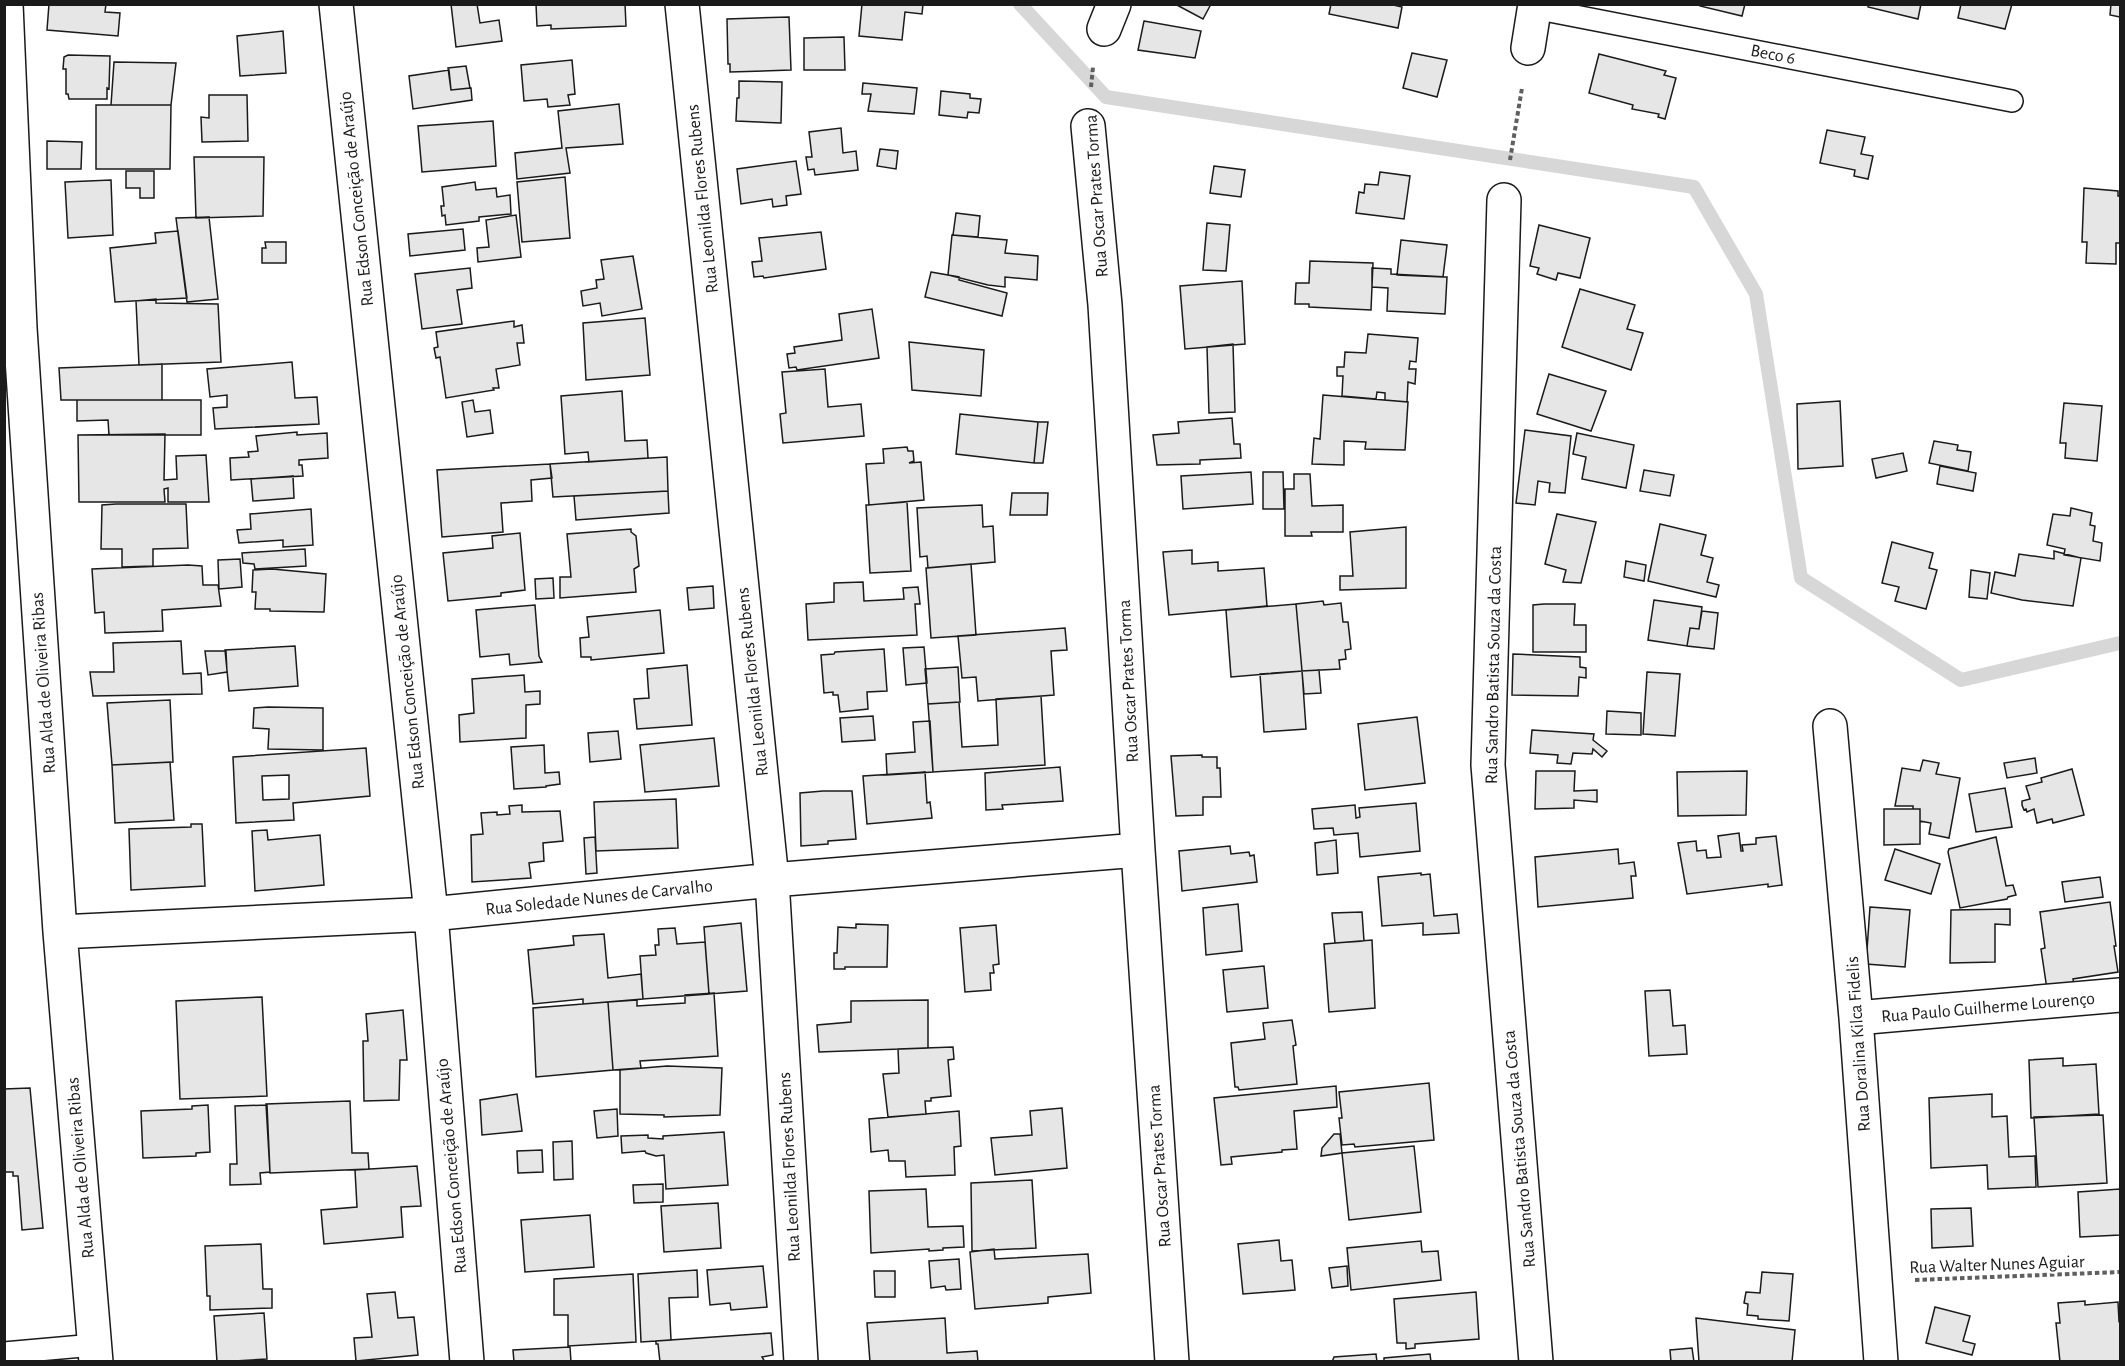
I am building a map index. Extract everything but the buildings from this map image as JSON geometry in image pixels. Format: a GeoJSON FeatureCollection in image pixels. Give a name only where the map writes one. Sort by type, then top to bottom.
{"type":"FeatureCollection","features":[{"type":"Feature","properties":{"kind":"street","name":"Rua Alda de Oliveira Ribas"},"geometry":{"type":"LineString","coordinates":[[6,4],[12,328],[95,1353]]}},
{"type":"Feature","properties":{"kind":"street","name":"Rua Edson Conceição de Araújo"},"geometry":{"type":"LineString","coordinates":[[336,4],[431,914],[467,1362]]}},
{"type":"Feature","properties":{"kind":"street","name":"Rua Leonilda Flores Rubens"},"geometry":{"type":"LineString","coordinates":[[682,4],[772,880],[801,1362]]}},
{"type":"Feature","properties":{"kind":"street"},"geometry":{"type":"LineString","coordinates":[[1528,48],[1534,6]]}},
{"type":"Feature","properties":{"kind":"street","name":"Rua Oscar Prates Torma"},"geometry":{"type":"LineString","coordinates":[[1088,126],[1105,305],[1172,1362]]}},
{"type":"Feature","properties":{"kind":"street","name":"Rua Sandro Batista Souza da Costa"},"geometry":{"type":"LineString","coordinates":[[1504,200],[1488,765],[1536,1362]]}},
{"type":"Feature","properties":{"kind":"street","name":"Rua Doralina Kilca Fidelis"},"geometry":{"type":"LineString","coordinates":[[1830,726],[1856,1018],[1881,1362]]}},
{"type":"Feature","properties":{"kind":"street","name":"Rua Soledade Nunes de Carvalho"},"geometry":{"type":"LineString","coordinates":[[60,932],[431,914],[772,880],[1138,850]]}},
{"type":"Feature","properties":{"kind":"street","name":"Rua Paulo Guilherme Lourenço"},"geometry":{"type":"LineString","coordinates":[[1856,1018],[2121,996]]}},
{"type":"Feature","properties":{"kind":"lane","name":"Beco 6"},"geometry":{"type":"LineString","coordinates":[[1534,6],[2012,101]]}},
{"type":"Feature","properties":{"kind":"lane"},"geometry":{"type":"LineString","coordinates":[[4,1353],[95,1353]]}},
{"type":"Feature","properties":{"kind":"path","name":"Rua Oscar Prates Torma"},"geometry":{"type":"LineString","coordinates":[[1088,126],[1093,70],[1109,17]]}},
{"type":"Feature","properties":{"kind":"path"},"geometry":{"type":"LineString","coordinates":[[1504,200],[1528,48]]}},
{"type":"Feature","properties":{"kind":"path","name":"Rua Walter Nunes Aguiar"},"geometry":{"type":"LineString","coordinates":[[1875,1282],[2121,1272]]}},
{"type":"Feature","properties":{"kind":"waterway"},"geometry":{"type":"LineString","coordinates":[[1020,4],[1106,97],[1694,187],[1756,294],[1801,578],[1961,680],[2120,643]]}}]}
